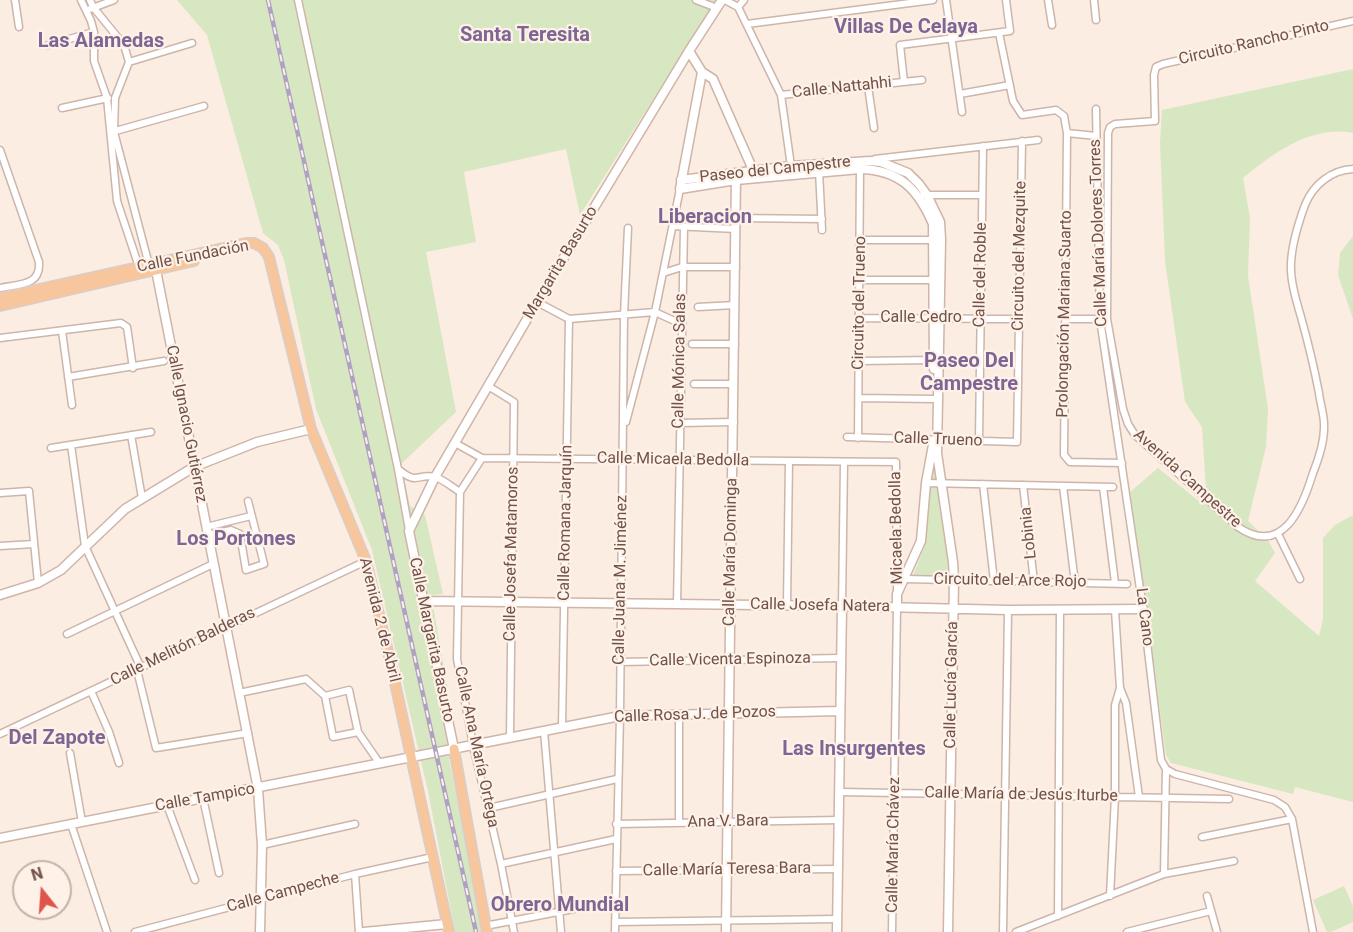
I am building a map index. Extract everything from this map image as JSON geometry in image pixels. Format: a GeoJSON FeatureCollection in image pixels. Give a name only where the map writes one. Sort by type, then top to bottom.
{"type":"FeatureCollection","features":[{"type":"Feature","properties":{"kind":"main road","name":"Calle Fundación"},"geometry":{"type":"LineString","coordinates":[[0,306],[101,283],[188,256],[246,243],[254,243],[263,248]]}},
{"type":"Feature","properties":{"kind":"main road","name":"Calle Fundación"},"geometry":{"type":"LineString","coordinates":[[0,298],[251,248],[263,248]]}},
{"type":"Feature","properties":{"kind":"main road","name":"Avenida 2 de Abril"},"geometry":{"type":"LineString","coordinates":[[263,248],[269,257],[275,279],[311,429],[366,561],[390,660],[448,928]]}},
{"type":"Feature","properties":{"kind":"main road"},"geometry":{"type":"LineString","coordinates":[[454,749],[486,929]]}},
{"type":"Feature","properties":{"kind":"street"},"geometry":{"type":"LineString","coordinates":[[15,0],[19,27]]}},
{"type":"Feature","properties":{"kind":"street"},"geometry":{"type":"LineString","coordinates":[[81,0],[90,6],[124,45],[129,62],[115,98],[111,132],[147,268]]}},
{"type":"Feature","properties":{"kind":"street"},"geometry":{"type":"LineString","coordinates":[[90,6],[114,0]]}},
{"type":"Feature","properties":{"kind":"street"},"geometry":{"type":"LineString","coordinates":[[298,0],[409,531]]}},
{"type":"Feature","properties":{"kind":"street"},"geometry":{"type":"LineString","coordinates":[[696,0],[738,7],[781,95],[791,166]]}},
{"type":"Feature","properties":{"kind":"street"},"geometry":{"type":"LineString","coordinates":[[738,7],[744,0]]}},
{"type":"Feature","properties":{"kind":"street"},"geometry":{"type":"LineString","coordinates":[[747,24],[928,0]]}},
{"type":"Feature","properties":{"kind":"street"},"geometry":{"type":"LineString","coordinates":[[946,0],[962,112]]}},
{"type":"Feature","properties":{"kind":"street"},"geometry":{"type":"LineString","coordinates":[[904,82],[900,45],[1010,31],[1006,0]]}},
{"type":"Feature","properties":{"kind":"street"},"geometry":{"type":"LineString","coordinates":[[1048,0],[1052,25]]}},
{"type":"Feature","properties":{"kind":"street"},"geometry":{"type":"LineString","coordinates":[[1094,0],[1096,20]]}},
{"type":"Feature","properties":{"kind":"street","name":"Margarita Basurto"},"geometry":{"type":"LineString","coordinates":[[409,531],[435,477],[537,303],[689,51],[722,3]]}},
{"type":"Feature","properties":{"kind":"street"},"geometry":{"type":"LineString","coordinates":[[90,6],[94,32],[94,62],[107,98],[117,201],[147,268]]}},
{"type":"Feature","properties":{"kind":"street","name":"Circuito Rancho Pinto"},"geometry":{"type":"LineString","coordinates":[[1110,127],[1115,124],[1155,120],[1154,75],[1156,67],[1353,21]]}},
{"type":"Feature","properties":{"kind":"street"},"geometry":{"type":"LineString","coordinates":[[48,45],[94,32]]}},
{"type":"Feature","properties":{"kind":"street"},"geometry":{"type":"LineString","coordinates":[[960,94],[1010,85],[999,33]]}},
{"type":"Feature","properties":{"kind":"street"},"geometry":{"type":"LineString","coordinates":[[129,62],[192,43]]}},
{"type":"Feature","properties":{"kind":"street"},"geometry":{"type":"LineString","coordinates":[[689,51],[702,72],[713,79],[753,170]]}},
{"type":"Feature","properties":{"kind":"street"},"geometry":{"type":"LineString","coordinates":[[623,433],[655,312],[702,72]]}},
{"type":"Feature","properties":{"kind":"street","name":"Calle Nattahhi"},"geometry":{"type":"LineString","coordinates":[[781,95],[922,80]]}},
{"type":"Feature","properties":{"kind":"street","name":"Prolongación Mariana Suarto"},"geometry":{"type":"LineString","coordinates":[[1010,85],[1013,101],[1022,115],[1056,110],[1064,116],[1067,133],[1064,455],[1070,462],[1122,463]]}},
{"type":"Feature","properties":{"kind":"street"},"geometry":{"type":"LineString","coordinates":[[868,86],[874,128]]}},
{"type":"Feature","properties":{"kind":"street"},"geometry":{"type":"LineString","coordinates":[[62,108],[115,98]]}},
{"type":"Feature","properties":{"kind":"street"},"geometry":{"type":"LineString","coordinates":[[111,132],[204,106]]}},
{"type":"Feature","properties":{"kind":"street","name":"Calle María Dolores Torres"},"geometry":{"type":"LineString","coordinates":[[1096,109],[1100,319],[1122,463]]}},
{"type":"Feature","properties":{"kind":"street","name":"Avenida Campestre"},"geometry":{"type":"LineString","coordinates":[[1110,127],[1108,133],[1107,319],[1123,409],[1128,424],[1135,435],[1238,527],[1258,536],[1278,534]]}},
{"type":"Feature","properties":{"kind":"street"},"geometry":{"type":"LineString","coordinates":[[1067,133],[1096,136]]}},
{"type":"Feature","properties":{"kind":"street"},"geometry":{"type":"LineString","coordinates":[[870,161],[884,157],[1038,140]]}},
{"type":"Feature","properties":{"kind":"street","name":"Circuito del Mezquite"},"geometry":{"type":"LineString","coordinates":[[1017,442],[1022,141]]}},
{"type":"Feature","properties":{"kind":"street","name":"Calle del Roble"},"geometry":{"type":"LineString","coordinates":[[980,441],[983,146]]}},
{"type":"Feature","properties":{"kind":"street"},"geometry":{"type":"LineString","coordinates":[[0,150],[39,261],[39,273],[33,280],[0,288]]}},
{"type":"Feature","properties":{"kind":"street","name":"Paseo del Campestre"},"geometry":{"type":"LineString","coordinates":[[680,185],[736,176],[870,161],[895,166],[908,173],[927,195],[940,222],[938,240]]}},
{"type":"Feature","properties":{"kind":"street","name":"Paseo del Campestre"},"geometry":{"type":"LineString","coordinates":[[736,176],[753,170],[791,166],[879,170],[902,181],[917,195]]}},
{"type":"Feature","properties":{"kind":"street"},"geometry":{"type":"LineString","coordinates":[[819,167],[822,230]]}},
{"type":"Feature","properties":{"kind":"street","name":"Circuito del Trueno"},"geometry":{"type":"LineString","coordinates":[[858,438],[860,169]]}},
{"type":"Feature","properties":{"kind":"street"},"geometry":{"type":"LineString","coordinates":[[1300,579],[1278,534],[1289,525],[1295,516],[1309,487],[1320,453],[1324,425],[1312,360],[1296,298],[1291,265],[1294,240],[1308,196],[1331,174],[1353,169]]}},
{"type":"Feature","properties":{"kind":"street","name":"Calle María Dominga"},"geometry":{"type":"LineString","coordinates":[[726,932],[736,176]]}},
{"type":"Feature","properties":{"kind":"street"},"geometry":{"type":"LineString","coordinates":[[917,195],[982,195]]}},
{"type":"Feature","properties":{"kind":"street"},"geometry":{"type":"LineString","coordinates":[[917,195],[926,208],[938,240],[936,439]]}},
{"type":"Feature","properties":{"kind":"street"},"geometry":{"type":"LineString","coordinates":[[736,218],[822,219]]}},
{"type":"Feature","properties":{"kind":"street"},"geometry":{"type":"LineString","coordinates":[[673,226],[736,229]]}},
{"type":"Feature","properties":{"kind":"street","name":"Calle Mónica Salas"},"geometry":{"type":"LineString","coordinates":[[676,604],[684,227]]}},
{"type":"Feature","properties":{"kind":"street","name":"Calle Juana M. Jiménez"},"geometry":{"type":"LineString","coordinates":[[615,932],[620,716],[624,315],[628,228]]}},
{"type":"Feature","properties":{"kind":"street"},"geometry":{"type":"LineString","coordinates":[[861,240],[938,240]]}},
{"type":"Feature","properties":{"kind":"street"},"geometry":{"type":"LineString","coordinates":[[936,439],[934,360],[937,318],[934,280],[938,240]]}},
{"type":"Feature","properties":{"kind":"street"},"geometry":{"type":"LineString","coordinates":[[663,273],[682,267],[736,267]]}},
{"type":"Feature","properties":{"kind":"street","name":"Calle Ignacio Gutiérrez"},"geometry":{"type":"LineString","coordinates":[[147,268],[194,467],[258,789],[262,845],[260,932]]}},
{"type":"Feature","properties":{"kind":"street"},"geometry":{"type":"LineString","coordinates":[[860,280],[934,280]]}},
{"type":"Feature","properties":{"kind":"street"},"geometry":{"type":"LineString","coordinates":[[537,303],[569,319],[655,312],[681,324]]}},
{"type":"Feature","properties":{"kind":"street"},"geometry":{"type":"LineString","coordinates":[[698,307],[735,305]]}},
{"type":"Feature","properties":{"kind":"street","name":"Calle Cedro"},"geometry":{"type":"LineString","coordinates":[[860,318],[1018,319]]}},
{"type":"Feature","properties":{"kind":"street","name":"Calle Romana Jarquín"},"geometry":{"type":"LineString","coordinates":[[562,727],[569,319]]}},
{"type":"Feature","properties":{"kind":"street"},"geometry":{"type":"LineString","coordinates":[[1065,319],[1100,319]]}},
{"type":"Feature","properties":{"kind":"street"},"geometry":{"type":"LineString","coordinates":[[0,339],[124,324],[127,327],[133,368]]}},
{"type":"Feature","properties":{"kind":"street"},"geometry":{"type":"LineString","coordinates":[[62,331],[72,405]]}},
{"type":"Feature","properties":{"kind":"street"},"geometry":{"type":"LineString","coordinates":[[692,344],[735,344]]}},
{"type":"Feature","properties":{"kind":"street"},"geometry":{"type":"LineString","coordinates":[[859,361],[934,360]]}},
{"type":"Feature","properties":{"kind":"street"},"geometry":{"type":"LineString","coordinates":[[68,378],[164,362]]}},
{"type":"Feature","properties":{"kind":"street"},"geometry":{"type":"LineString","coordinates":[[694,384],[734,384]]}},
{"type":"Feature","properties":{"kind":"street","name":"Calle Josefa Matamoros"},"geometry":{"type":"LineString","coordinates":[[488,386],[514,402],[510,737]]}},
{"type":"Feature","properties":{"kind":"street"},"geometry":{"type":"LineString","coordinates":[[859,398],[934,399]]}},
{"type":"Feature","properties":{"kind":"street"},"geometry":{"type":"LineString","coordinates":[[679,423],[734,422]]}},
{"type":"Feature","properties":{"kind":"street"},"geometry":{"type":"LineString","coordinates":[[0,595],[38,583],[61,570],[125,510],[194,467],[257,442],[311,429]]}},
{"type":"Feature","properties":{"kind":"street"},"geometry":{"type":"LineString","coordinates":[[51,448],[151,432]]}},
{"type":"Feature","properties":{"kind":"street"},"geometry":{"type":"LineString","coordinates":[[131,435],[142,498]]}},
{"type":"Feature","properties":{"kind":"street","name":"Calle Trueno"},"geometry":{"type":"LineString","coordinates":[[847,437],[1017,442]]}},
{"type":"Feature","properties":{"kind":"street","name":"Calle Lucía García"},"geometry":{"type":"LineString","coordinates":[[936,439],[954,580],[948,932]]}},
{"type":"Feature","properties":{"kind":"street","name":"Calle María Chávez"},"geometry":{"type":"LineString","coordinates":[[892,932],[897,594],[921,541],[926,483],[936,439]]}},
{"type":"Feature","properties":{"kind":"street","name":"Calle Micaela Bedolla"},"geometry":{"type":"LineString","coordinates":[[455,443],[482,458],[896,462]]}},
{"type":"Feature","properties":{"kind":"street"},"geometry":{"type":"LineString","coordinates":[[71,445],[85,546],[139,669],[156,748],[248,733]]}},
{"type":"Feature","properties":{"kind":"street"},"geometry":{"type":"LineString","coordinates":[[398,470],[416,480],[435,477],[460,492],[482,458]]}},
{"type":"Feature","properties":{"kind":"street"},"geometry":{"type":"LineString","coordinates":[[787,605],[789,462]]}},
{"type":"Feature","properties":{"kind":"street","name":"Micaela Bedolla"},"geometry":{"type":"LineString","coordinates":[[896,462],[897,594]]}},
{"type":"Feature","properties":{"kind":"street"},"geometry":{"type":"LineString","coordinates":[[837,932],[844,463]]}},
{"type":"Feature","properties":{"kind":"street","name":"La Cano"},"geometry":{"type":"LineString","coordinates":[[1122,463],[1143,609],[1161,760],[1166,769]]}},
{"type":"Feature","properties":{"kind":"street"},"geometry":{"type":"LineString","coordinates":[[926,483],[1113,487]]}},
{"type":"Feature","properties":{"kind":"street"},"geometry":{"type":"LineString","coordinates":[[983,484],[994,581]]}},
{"type":"Feature","properties":{"kind":"street","name":"Lobinia"},"geometry":{"type":"LineString","coordinates":[[1023,485],[1034,582]]}},
{"type":"Feature","properties":{"kind":"street"},"geometry":{"type":"LineString","coordinates":[[1063,486],[1075,583]]}},
{"type":"Feature","properties":{"kind":"street"},"geometry":{"type":"LineString","coordinates":[[1103,487],[1115,583]]}},
{"type":"Feature","properties":{"kind":"street"},"geometry":{"type":"LineString","coordinates":[[0,493],[29,491],[38,583]]}},
{"type":"Feature","properties":{"kind":"street","name":"Calle Ana María Ortega"},"geometry":{"type":"LineString","coordinates":[[460,492],[457,658],[473,745],[489,808],[514,932]]}},
{"type":"Feature","properties":{"kind":"street"},"geometry":{"type":"LineString","coordinates":[[207,531],[231,530],[240,534],[246,570],[264,564],[248,501]]}},
{"type":"Feature","properties":{"kind":"street"},"geometry":{"type":"LineString","coordinates":[[207,531],[251,516]]}},
{"type":"Feature","properties":{"kind":"street","name":"Calle Margarita Basurto"},"geometry":{"type":"LineString","coordinates":[[409,531],[454,749]]}},
{"type":"Feature","properties":{"kind":"street"},"geometry":{"type":"LineString","coordinates":[[0,546],[34,544]]}},
{"type":"Feature","properties":{"kind":"street","name":"Calle Melitón Balderas"},"geometry":{"type":"LineString","coordinates":[[0,734],[366,561]]}},
{"type":"Feature","properties":{"kind":"street"},"geometry":{"type":"LineString","coordinates":[[67,634],[213,564]]}},
{"type":"Feature","properties":{"kind":"street","name":"Circuito del Arce Rojo"},"geometry":{"type":"LineString","coordinates":[[905,579],[1127,584]]}},
{"type":"Feature","properties":{"kind":"street","name":"Calle Josefa Natera"},"geometry":{"type":"LineString","coordinates":[[424,601],[1008,610],[1143,609]]}},
{"type":"Feature","properties":{"kind":"street"},"geometry":{"type":"LineString","coordinates":[[1115,609],[1120,688],[1126,703],[1139,797]]}},
{"type":"Feature","properties":{"kind":"street"},"geometry":{"type":"LineString","coordinates":[[1002,932],[1008,610]]}},
{"type":"Feature","properties":{"kind":"street"},"geometry":{"type":"LineString","coordinates":[[1058,916],[1060,610]]}},
{"type":"Feature","properties":{"kind":"street","name":"Calle Vicenta Espinoza"},"geometry":{"type":"LineString","coordinates":[[619,662],[841,658]]}},
{"type":"Feature","properties":{"kind":"street"},"geometry":{"type":"LineString","coordinates":[[239,693],[306,680],[325,696],[333,737],[358,732]]}},
{"type":"Feature","properties":{"kind":"street"},"geometry":{"type":"LineString","coordinates":[[1110,896],[1115,796],[1115,705],[1120,688]]}},
{"type":"Feature","properties":{"kind":"street"},"geometry":{"type":"LineString","coordinates":[[325,696],[349,690],[358,732],[380,764]]}},
{"type":"Feature","properties":{"kind":"street"},"geometry":{"type":"LineString","coordinates":[[91,691],[109,732],[119,763]]}},
{"type":"Feature","properties":{"kind":"street","name":"Calle Rosa J. de Pozos"},"geometry":{"type":"LineString","coordinates":[[411,758],[620,716],[840,711]]}},
{"type":"Feature","properties":{"kind":"street"},"geometry":{"type":"LineString","coordinates":[[679,714],[679,823]]}},
{"type":"Feature","properties":{"kind":"street"},"geometry":{"type":"LineString","coordinates":[[544,731],[561,932]]}},
{"type":"Feature","properties":{"kind":"street"},"geometry":{"type":"LineString","coordinates":[[70,753],[82,822]]}},
{"type":"Feature","properties":{"kind":"street","name":"Calle Tampico"},"geometry":{"type":"LineString","coordinates":[[0,838],[411,758]]}},
{"type":"Feature","properties":{"kind":"street"},"geometry":{"type":"LineString","coordinates":[[1164,874],[1166,769],[1175,774],[1274,800],[1285,807],[1292,819],[1313,932]]}},
{"type":"Feature","properties":{"kind":"street"},"geometry":{"type":"LineString","coordinates":[[489,808],[617,779]]}},
{"type":"Feature","properties":{"kind":"street","name":"Calle María de Jesús Iturbe"},"geometry":{"type":"LineString","coordinates":[[840,792],[1229,799]]}},
{"type":"Feature","properties":{"kind":"street"},"geometry":{"type":"LineString","coordinates":[[203,798],[219,873]]}},
{"type":"Feature","properties":{"kind":"street"},"geometry":{"type":"LineString","coordinates":[[167,805],[195,880]]}},
{"type":"Feature","properties":{"kind":"street"},"geometry":{"type":"LineString","coordinates":[[1202,837],[1292,819]]}},
{"type":"Feature","properties":{"kind":"street","name":"Ana V. Bara"},"geometry":{"type":"LineString","coordinates":[[616,824],[839,820]]}},
{"type":"Feature","properties":{"kind":"street"},"geometry":{"type":"LineString","coordinates":[[71,824],[107,932]]}},
{"type":"Feature","properties":{"kind":"street"},"geometry":{"type":"LineString","coordinates":[[262,845],[355,824]]}},
{"type":"Feature","properties":{"kind":"street"},"geometry":{"type":"LineString","coordinates":[[501,864],[616,839]]}},
{"type":"Feature","properties":{"kind":"street","name":"Calle Campeche"},"geometry":{"type":"LineString","coordinates":[[135,932],[355,874],[433,857]]}},
{"type":"Feature","properties":{"kind":"street"},"geometry":{"type":"LineString","coordinates":[[1016,932],[1164,874],[1234,861]]}},
{"type":"Feature","properties":{"kind":"street","name":"Calle María Teresa Bara"},"geometry":{"type":"LineString","coordinates":[[616,871],[837,869]]}},
{"type":"Feature","properties":{"kind":"street"},"geometry":{"type":"LineString","coordinates":[[355,874],[359,932]]}},
{"type":"Feature","properties":{"kind":"street"},"geometry":{"type":"LineString","coordinates":[[1207,896],[1217,932]]}},
{"type":"Feature","properties":{"kind":"street"},"geometry":{"type":"LineString","coordinates":[[486,929],[615,901]]}},
{"type":"Feature","properties":{"kind":"street"},"geometry":{"type":"LineString","coordinates":[[1127,932],[1211,911]]}},
{"type":"Feature","properties":{"kind":"street"},"geometry":{"type":"LineString","coordinates":[[615,922],[837,919]]}},
{"type":"Feature","properties":{"kind":"street"},"geometry":{"type":"LineString","coordinates":[[364,932],[448,928]]}},
{"type":"Feature","properties":{"kind":"green space"},"geometry":{"type":"Polygon","coordinates":[[[177,0],[716,0],[580,215],[566,149],[464,172],[476,242],[426,252],[456,412],[401,464],[410,506],[425,515],[443,594],[431,595],[457,741],[449,760],[485,932],[455,932],[428,791],[372,550],[316,409],[284,260],[278,245],[263,233],[207,35],[177,0]]]}},
{"type":"Feature","properties":{"kind":"green space"},"geometry":{"type":"Polygon","coordinates":[[[1353,69],[1353,133],[1322,133],[1308,137],[1267,159],[1243,178],[1250,218],[1248,276],[1268,409],[1266,447],[1248,521],[1268,540],[1275,553],[1255,581],[1319,636],[1323,619],[1323,538],[1335,525],[1353,515],[1353,802],[1295,787],[1293,794],[1171,763],[1166,755],[1130,492],[1158,468],[1200,502],[1206,489],[1202,427],[1185,402],[1165,261],[1160,143],[1162,110],[1353,69]]]}},
{"type":"Feature","properties":{"kind":"green space"},"geometry":{"type":"Polygon","coordinates":[[[1353,236],[1353,319],[1338,275],[1340,253],[1353,236]]]}},
{"type":"Feature","properties":{"kind":"green space"},"geometry":{"type":"Polygon","coordinates":[[[935,458],[947,549],[948,578],[913,576],[925,545],[927,490],[935,458]]]}},
{"type":"Feature","properties":{"kind":"green space"},"geometry":{"type":"Polygon","coordinates":[[[1344,886],[1353,906],[1353,922],[1327,932],[1313,900],[1344,886]]]}},
{"type":"Feature","properties":{"kind":"railway"},"geometry":{"type":"LineString","coordinates":[[268,0],[476,932]]}},
{"type":"Feature","properties":{"kind":"district","name":"Villas De Celaya"},"geometry":{"type":"Point","coordinates":[906,28]}},
{"type":"Feature","properties":{"kind":"district","name":"Santa Teresita"},"geometry":{"type":"Point","coordinates":[525,36]}},
{"type":"Feature","properties":{"kind":"district","name":"Las Alamedas"},"geometry":{"type":"Point","coordinates":[101,42]}},
{"type":"Feature","properties":{"kind":"district","name":"Liberacion"},"geometry":{"type":"Point","coordinates":[705,218]}},
{"type":"Feature","properties":{"kind":"district","name":"Paseo Del Campestre"},"geometry":{"type":"Point","coordinates":[969,374]}},
{"type":"Feature","properties":{"kind":"district","name":"Los Portones"},"geometry":{"type":"Point","coordinates":[236,540]}},
{"type":"Feature","properties":{"kind":"district","name":"Del Zapote"},"geometry":{"type":"Point","coordinates":[57,739]}},
{"type":"Feature","properties":{"kind":"district","name":"Las Insurgentes"},"geometry":{"type":"Point","coordinates":[854,750]}},
{"type":"Feature","properties":{"kind":"district","name":"Obrero Mundial"},"geometry":{"type":"Point","coordinates":[560,906]}}]}
